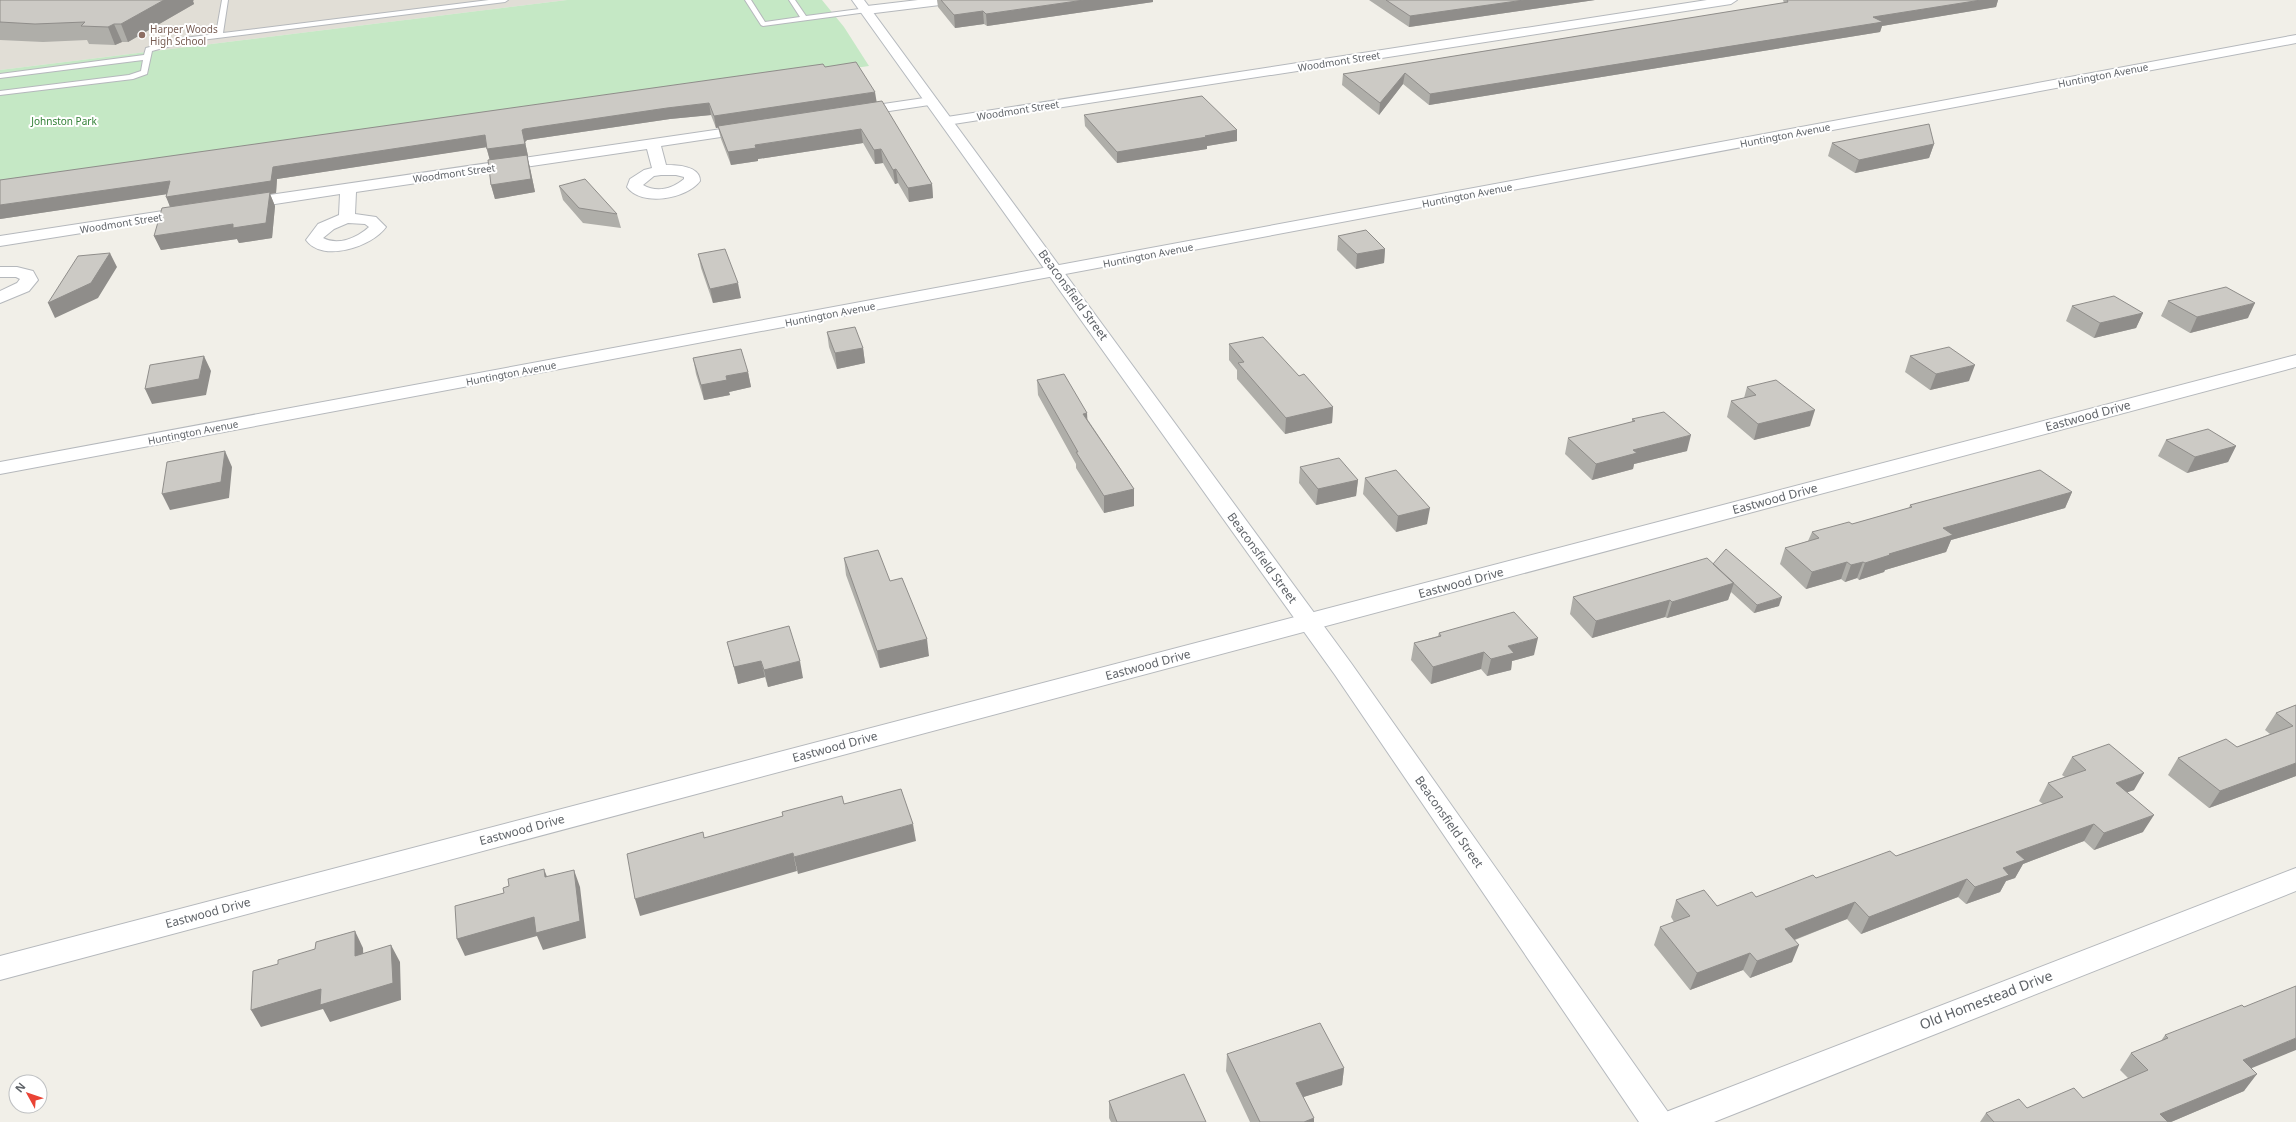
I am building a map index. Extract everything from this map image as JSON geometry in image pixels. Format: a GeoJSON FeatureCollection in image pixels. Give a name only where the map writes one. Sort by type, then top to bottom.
{"type":"FeatureCollection","features":[{"type":"Feature","properties":{"kind":"street"},"geometry":{"type":"LineString","coordinates":[[862,5],[948,0]]}},
{"type":"Feature","properties":{"kind":"street","name":"Woodmont Street"},"geometry":{"type":"LineString","coordinates":[[947,121],[1731,0]]}},
{"type":"Feature","properties":{"kind":"street","name":"Beaconsfield Street"},"geometry":{"type":"LineString","coordinates":[[862,5],[1057,272],[1347,675],[1657,1122]]}},
{"type":"Feature","properties":{"kind":"street","name":"Huntington Avenue"},"geometry":{"type":"LineString","coordinates":[[0,468],[1057,272],[2296,39]]}},
{"type":"Feature","properties":{"kind":"street"},"geometry":{"type":"LineString","coordinates":[[838,115],[931,101]]}},
{"type":"Feature","properties":{"kind":"street","name":"Woodmont Street"},"geometry":{"type":"LineString","coordinates":[[231,206],[761,127]]}},
{"type":"Feature","properties":{"kind":"street"},"geometry":{"type":"LineString","coordinates":[[653,144],[660,170]]}},
{"type":"Feature","properties":{"kind":"street"},"geometry":{"type":"LineString","coordinates":[[347,218],[348,188]]}},
{"type":"Feature","properties":{"kind":"street","name":"Woodmont Street"},"geometry":{"type":"LineString","coordinates":[[6,240],[207,210]]}},
{"type":"Feature","properties":{"kind":"street"},"geometry":{"type":"LineString","coordinates":[[0,298],[23,287],[29,280],[27,275],[17,272],[1,272],[6,240]]}},
{"type":"Feature","properties":{"kind":"street","name":"Eastwood Drive"},"geometry":{"type":"LineString","coordinates":[[0,968],[2296,361]]}},
{"type":"Feature","properties":{"kind":"street","name":"Old Homestead Drive"},"geometry":{"type":"LineString","coordinates":[[1677,1122],[2296,879]]}},
{"type":"Feature","properties":{"kind":"lane"},"geometry":{"type":"LineString","coordinates":[[218,36],[225,0]]}},
{"type":"Feature","properties":{"kind":"lane"},"geometry":{"type":"LineString","coordinates":[[419,0],[420,11]]}},
{"type":"Feature","properties":{"kind":"lane"},"geometry":{"type":"LineString","coordinates":[[0,93],[130,77],[144,72],[149,50],[184,40],[504,0]]}},
{"type":"Feature","properties":{"kind":"lane"},"geometry":{"type":"LineString","coordinates":[[748,0],[763,24],[804,18],[862,5]]}},
{"type":"Feature","properties":{"kind":"lane"},"geometry":{"type":"LineString","coordinates":[[792,0],[804,18]]}},
{"type":"Feature","properties":{"kind":"lane"},"geometry":{"type":"LineString","coordinates":[[0,76],[148,57]]}},
{"type":"Feature","properties":{"kind":"shaded area","name":"Harper Woods High School"},"geometry":{"type":"Polygon","coordinates":[[[0,0],[567,0],[0,70],[0,0]]]}},
{"type":"Feature","properties":{"kind":"green space","name":"Johnston Park"},"geometry":{"type":"Polygon","coordinates":[[[567,0],[822,0],[844,27],[869,66],[0,190],[0,70],[567,0]]]}},
{"type":"Feature","properties":{"kind":"building"},"geometry":{"type":"Polygon","coordinates":[[[0,0],[164,0],[121,24],[114,24],[108,27],[81,26],[85,22],[35,24],[0,22],[0,0]]]}},
{"type":"Feature","properties":{"kind":"building"},"geometry":{"type":"Polygon","coordinates":[[[941,0],[1084,0],[986,14],[983,11],[954,15],[941,0]]]}},
{"type":"Feature","properties":{"kind":"building"},"geometry":{"type":"Polygon","coordinates":[[[1386,0],[1524,0],[1410,16],[1386,0]]]}},
{"type":"Feature","properties":{"kind":"building"},"geometry":{"type":"Polygon","coordinates":[[[1787,0],[1981,0],[1873,17],[1883,22],[1430,94],[1405,73],[1380,103],[1343,74],[1788,2],[1787,0]]]}},
{"type":"Feature","properties":{"kind":"building"},"geometry":{"type":"Polygon","coordinates":[[[856,62],[875,92],[714,116],[709,103],[524,129],[522,130],[525,144],[487,149],[485,135],[273,167],[271,181],[166,197],[170,181],[0,205],[0,180],[823,64],[825,67],[856,62]]]}},
{"type":"Feature","properties":{"kind":"building"},"geometry":{"type":"Polygon","coordinates":[[[1202,96],[1237,130],[1205,136],[1207,137],[1117,152],[1084,115],[1202,96]]]}},
{"type":"Feature","properties":{"kind":"building"},"geometry":{"type":"Polygon","coordinates":[[[882,101],[932,184],[908,188],[896,169],[893,170],[881,149],[874,150],[861,129],[755,145],[756,148],[728,152],[718,126],[882,101]]]}},
{"type":"Feature","properties":{"kind":"building"},"geometry":{"type":"Polygon","coordinates":[[[1929,124],[1934,144],[1859,160],[1832,143],[1929,124]]]}},
{"type":"Feature","properties":{"kind":"building"},"geometry":{"type":"Polygon","coordinates":[[[527,155],[531,179],[491,185],[488,160],[527,155]]]}},
{"type":"Feature","properties":{"kind":"building"},"geometry":{"type":"Polygon","coordinates":[[[585,179],[617,214],[579,208],[559,186],[585,179]]]}},
{"type":"Feature","properties":{"kind":"building"},"geometry":{"type":"Polygon","coordinates":[[[270,192],[266,223],[233,228],[233,224],[154,236],[162,208],[270,192]]]}},
{"type":"Feature","properties":{"kind":"building"},"geometry":{"type":"Polygon","coordinates":[[[1366,230],[1385,249],[1357,254],[1338,236],[1366,230]]]}},
{"type":"Feature","properties":{"kind":"building"},"geometry":{"type":"Polygon","coordinates":[[[725,249],[738,283],[710,289],[698,254],[725,249]]]}},
{"type":"Feature","properties":{"kind":"building"},"geometry":{"type":"Polygon","coordinates":[[[110,253],[91,283],[48,303],[78,256],[110,253]]]}},
{"type":"Feature","properties":{"kind":"building"},"geometry":{"type":"Polygon","coordinates":[[[2226,287],[2255,303],[2197,317],[2168,301],[2226,287]]]}},
{"type":"Feature","properties":{"kind":"building"},"geometry":{"type":"Polygon","coordinates":[[[2114,296],[2143,313],[2100,323],[2072,306],[2114,296]]]}},
{"type":"Feature","properties":{"kind":"building"},"geometry":{"type":"Polygon","coordinates":[[[855,327],[863,348],[835,353],[827,332],[855,327]]]}},
{"type":"Feature","properties":{"kind":"building"},"geometry":{"type":"Polygon","coordinates":[[[1263,337],[1299,376],[1304,374],[1333,407],[1286,418],[1238,363],[1244,362],[1229,344],[1263,337]]]}},
{"type":"Feature","properties":{"kind":"building"},"geometry":{"type":"Polygon","coordinates":[[[1949,347],[1975,365],[1936,374],[1910,356],[1949,347]]]}},
{"type":"Feature","properties":{"kind":"building"},"geometry":{"type":"Polygon","coordinates":[[[741,349],[748,372],[726,376],[727,380],[701,385],[693,358],[741,349]]]}},
{"type":"Feature","properties":{"kind":"building"},"geometry":{"type":"Polygon","coordinates":[[[204,356],[199,379],[145,389],[150,365],[204,356]]]}},
{"type":"Feature","properties":{"kind":"building"},"geometry":{"type":"Polygon","coordinates":[[[1064,374],[1087,413],[1083,414],[1134,489],[1104,496],[1076,452],[1078,452],[1037,380],[1064,374]]]}},
{"type":"Feature","properties":{"kind":"building"},"geometry":{"type":"Polygon","coordinates":[[[1776,380],[1815,410],[1758,424],[1731,401],[1756,395],[1747,387],[1776,380]]]}},
{"type":"Feature","properties":{"kind":"building"},"geometry":{"type":"Polygon","coordinates":[[[1664,412],[1691,435],[1633,450],[1637,453],[1596,464],[1568,438],[1635,421],[1632,419],[1664,412]]]}},
{"type":"Feature","properties":{"kind":"building"},"geometry":{"type":"Polygon","coordinates":[[[2208,429],[2236,446],[2195,457],[2166,440],[2208,429]]]}},
{"type":"Feature","properties":{"kind":"building"},"geometry":{"type":"Polygon","coordinates":[[[225,451],[221,482],[162,494],[167,462],[225,451]]]}},
{"type":"Feature","properties":{"kind":"building"},"geometry":{"type":"Polygon","coordinates":[[[1339,458],[1358,480],[1318,489],[1300,467],[1339,458]]]}},
{"type":"Feature","properties":{"kind":"building"},"geometry":{"type":"Polygon","coordinates":[[[1396,470],[1430,508],[1398,516],[1365,478],[1396,470]]]}},
{"type":"Feature","properties":{"kind":"building"},"geometry":{"type":"Polygon","coordinates":[[[2040,470],[2072,492],[1943,528],[1953,535],[1889,554],[1890,555],[1865,563],[1863,562],[1851,565],[1847,562],[1812,572],[1785,548],[1819,538],[1812,532],[1849,522],[1852,524],[1912,507],[1910,505],[2040,470]]]}},
{"type":"Feature","properties":{"kind":"building"},"geometry":{"type":"Polygon","coordinates":[[[1726,549],[1782,597],[1757,605],[1713,564],[1726,549]]]}},
{"type":"Feature","properties":{"kind":"building"},"geometry":{"type":"Polygon","coordinates":[[[878,550],[890,581],[902,578],[927,639],[877,651],[844,558],[878,550]]]}},
{"type":"Feature","properties":{"kind":"building"},"geometry":{"type":"Polygon","coordinates":[[[1707,558],[1734,583],[1672,602],[1670,600],[1596,621],[1573,597],[1707,558]]]}},
{"type":"Feature","properties":{"kind":"building"},"geometry":{"type":"Polygon","coordinates":[[[1514,612],[1538,638],[1508,646],[1514,653],[1491,659],[1484,652],[1433,667],[1414,643],[1441,636],[1439,633],[1514,612]]]}},
{"type":"Feature","properties":{"kind":"building"},"geometry":{"type":"Polygon","coordinates":[[[789,626],[800,661],[764,670],[761,661],[734,667],[727,642],[789,626]]]}},
{"type":"Feature","properties":{"kind":"building"},"geometry":{"type":"Polygon","coordinates":[[[2296,705],[2296,763],[2220,791],[2178,758],[2226,739],[2237,747],[2293,726],[2276,713],[2296,705]]]}},
{"type":"Feature","properties":{"kind":"building"},"geometry":{"type":"Polygon","coordinates":[[[2109,744],[2144,773],[2116,783],[2154,815],[2104,833],[2094,824],[2016,852],[2025,860],[2003,868],[2009,875],[1975,887],[1967,879],[1869,917],[1855,902],[1785,929],[1799,945],[1757,961],[1750,953],[1697,973],[1660,927],[1690,916],[1676,900],[1704,890],[1717,906],[1752,892],[1756,897],[1813,875],[1816,878],[1890,851],[1896,856],[2063,797],[2048,783],[2086,770],[2072,757],[2109,744]]]}},
{"type":"Feature","properties":{"kind":"building"},"geometry":{"type":"Polygon","coordinates":[[[901,789],[913,824],[794,857],[793,853],[635,899],[627,854],[703,832],[704,838],[783,816],[782,812],[842,796],[844,804],[901,789]]]}},
{"type":"Feature","properties":{"kind":"building"},"geometry":{"type":"Polygon","coordinates":[[[544,869],[545,877],[574,870],[580,921],[536,933],[534,917],[457,939],[455,906],[504,893],[503,888],[509,886],[508,879],[544,869]]]}},
{"type":"Feature","properties":{"kind":"building"},"geometry":{"type":"Polygon","coordinates":[[[355,931],[355,956],[391,945],[393,983],[320,1005],[321,989],[251,1010],[253,971],[278,964],[278,960],[315,949],[316,942],[355,931]]]}},
{"type":"Feature","properties":{"kind":"building"},"geometry":{"type":"Polygon","coordinates":[[[2296,986],[2296,1038],[2243,1060],[2257,1074],[2160,1114],[2168,1122],[1994,1122],[1986,1113],[2019,1099],[2027,1108],[2074,1088],[2083,1098],[2148,1070],[2131,1053],[2168,1038],[2165,1035],[2242,1005],[2244,1007],[2296,986]]]}},
{"type":"Feature","properties":{"kind":"building"},"geometry":{"type":"Polygon","coordinates":[[[1320,1023],[1344,1068],[1296,1083],[1314,1118],[1304,1122],[1260,1122],[1227,1054],[1320,1023]]]}},
{"type":"Feature","properties":{"kind":"building"},"geometry":{"type":"Polygon","coordinates":[[[1184,1074],[1206,1122],[1117,1122],[1109,1101],[1184,1074]]]}},
{"type":"Feature","properties":{"kind":"place","name":"Harper Woods High School"},"geometry":{"type":"Point","coordinates":[142,35]}}]}
